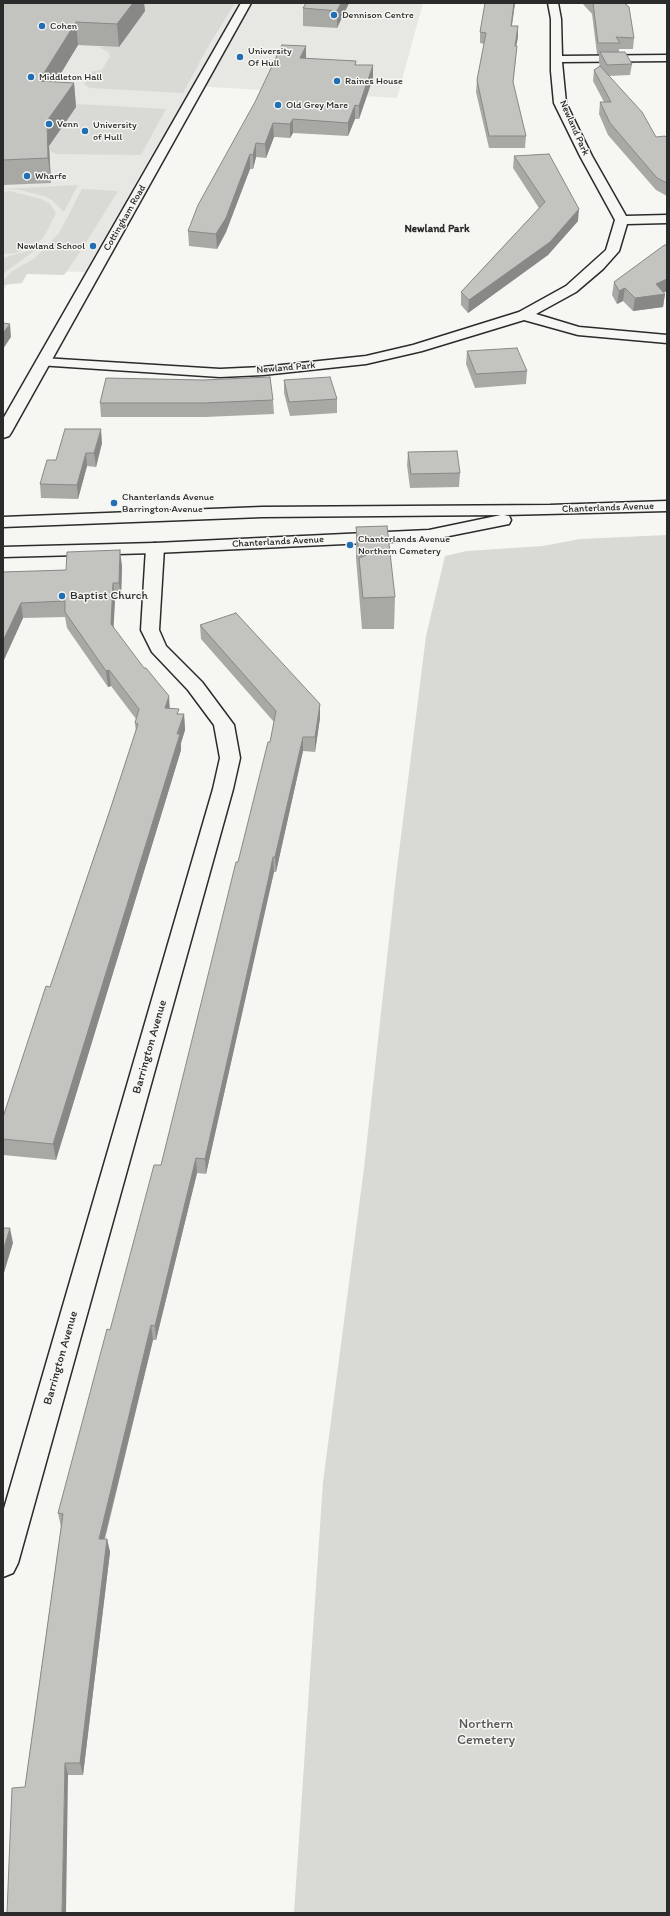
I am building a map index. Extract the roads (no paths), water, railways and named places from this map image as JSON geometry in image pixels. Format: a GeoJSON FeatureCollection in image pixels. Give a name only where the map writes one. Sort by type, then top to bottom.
{"type":"FeatureCollection","features":[{"type":"Feature","properties":{"kind":"street","name":"Cottingham Road"},"geometry":{"type":"LineString","coordinates":[[3,433],[246,3]]}},
{"type":"Feature","properties":{"kind":"street","name":"Newland Park"},"geometry":{"type":"LineString","coordinates":[[43,362],[220,373],[263,371],[366,360],[417,348],[524,315],[571,289],[598,266],[612,251],[622,220],[586,156],[560,103],[556,19],[553,3]]}},
{"type":"Feature","properties":{"kind":"street"},"geometry":{"type":"LineString","coordinates":[[557,59],[667,58]]}},
{"type":"Feature","properties":{"kind":"street"},"geometry":{"type":"LineString","coordinates":[[622,220],[667,219]]}},
{"type":"Feature","properties":{"kind":"street"},"geometry":{"type":"LineString","coordinates":[[524,315],[578,331],[667,339]]}},
{"type":"Feature","properties":{"kind":"street","name":"Chanterlands Avenue"},"geometry":{"type":"LineString","coordinates":[[3,522],[262,512],[550,510],[667,506]]}},
{"type":"Feature","properties":{"kind":"street","name":"Chanterlands Avenue"},"geometry":{"type":"LineString","coordinates":[[3,552],[155,548],[429,535],[550,510]]}},
{"type":"Feature","properties":{"kind":"street","name":"Barrington Avenue"},"geometry":{"type":"LineString","coordinates":[[3,1562],[223,789],[230,758],[224,725],[195,686],[158,648],[150,630],[155,548]]}},
{"type":"Feature","properties":{"kind":"place","name":"Dennison Centre"},"geometry":{"type":"Point","coordinates":[334,15]}},
{"type":"Feature","properties":{"kind":"place","name":"Cohen"},"geometry":{"type":"Point","coordinates":[42,26]}},
{"type":"Feature","properties":{"kind":"place","name":"University Of Hull"},"geometry":{"type":"Point","coordinates":[240,57]}},
{"type":"Feature","properties":{"kind":"place","name":"Middleton Hall"},"geometry":{"type":"Point","coordinates":[31,77]}},
{"type":"Feature","properties":{"kind":"place","name":"Raines House"},"geometry":{"type":"Point","coordinates":[337,81]}},
{"type":"Feature","properties":{"kind":"place","name":"Old Grey Mare"},"geometry":{"type":"Point","coordinates":[278,105]}},
{"type":"Feature","properties":{"kind":"place","name":"Venn"},"geometry":{"type":"Point","coordinates":[49,124]}},
{"type":"Feature","properties":{"kind":"place","name":"University of Hull"},"geometry":{"type":"Point","coordinates":[85,131]}},
{"type":"Feature","properties":{"kind":"place","name":"Wharfe"},"geometry":{"type":"Point","coordinates":[27,176]}},
{"type":"Feature","properties":{"kind":"place","name":"Newland School"},"geometry":{"type":"Point","coordinates":[93,246]}},
{"type":"Feature","properties":{"kind":"place","name":"Chanterlands Avenue Barrington Avenue"},"geometry":{"type":"Point","coordinates":[114,503]}},
{"type":"Feature","properties":{"kind":"place","name":"Chanterlands Avenue Northern Cemetery"},"geometry":{"type":"Point","coordinates":[350,545]}},
{"type":"Feature","properties":{"kind":"place","name":"Baptist Church"},"geometry":{"type":"Point","coordinates":[62,596]}},
{"type":"Feature","properties":{"kind":"district","name":"Newland Park"},"geometry":{"type":"Point","coordinates":[437,229]}},
{"type":"Feature","properties":{"kind":"park label","name":"Northern Cemetery"},"geometry":{"type":"Point","coordinates":[486,1732]}}]}
